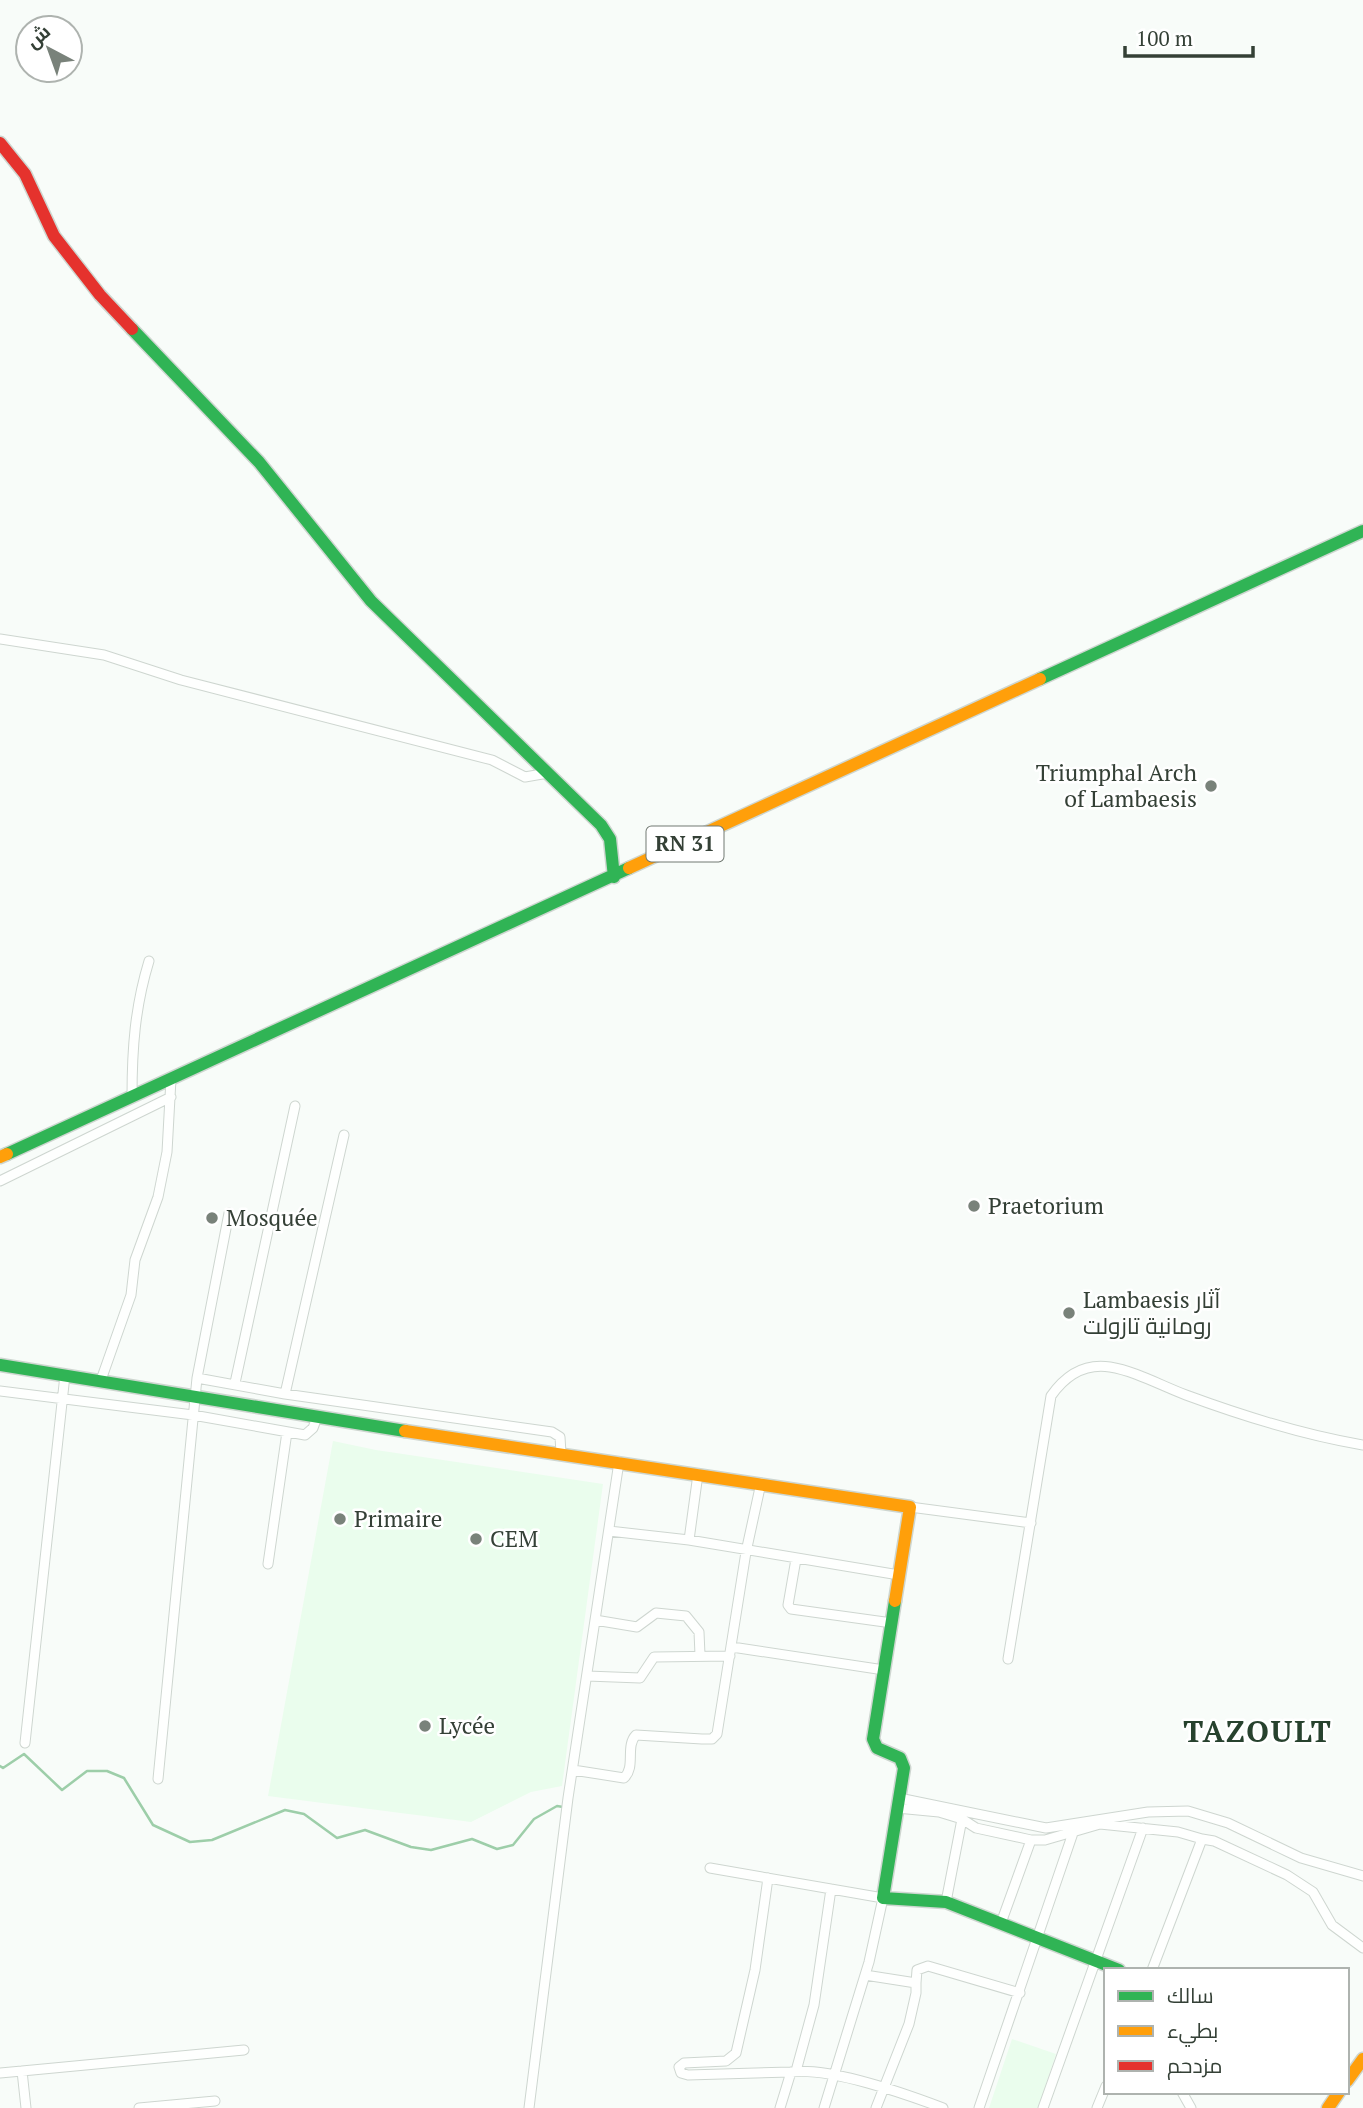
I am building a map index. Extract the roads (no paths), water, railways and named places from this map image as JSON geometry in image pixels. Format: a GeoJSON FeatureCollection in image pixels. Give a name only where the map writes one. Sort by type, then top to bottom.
{"type":"FeatureCollection","features":[{"type":"Feature","properties":{"kind":"street"},"geometry":{"type":"LineString","coordinates":[[0,143],[25,174],[54,236],[100,295],[265,469],[371,601],[607,832],[614,877]]}},
{"type":"Feature","properties":{"kind":"street","name":"RN 31"},"geometry":{"type":"LineString","coordinates":[[2,1156],[1363,531]]}},
{"type":"Feature","properties":{"kind":"street"},"geometry":{"type":"LineString","coordinates":[[0,639],[104,655],[181,680],[492,760],[525,777],[548,773]]}},
{"type":"Feature","properties":{"kind":"street"},"geometry":{"type":"LineString","coordinates":[[132,1097],[132,1032],[140,986],[149,961]]}},
{"type":"Feature","properties":{"kind":"street"},"geometry":{"type":"LineString","coordinates":[[101,1380],[131,1295],[135,1260],[158,1197],[167,1152],[171,1079]]}},
{"type":"Feature","properties":{"kind":"street"},"geometry":{"type":"LineString","coordinates":[[0,1181],[171,1097]]}},
{"type":"Feature","properties":{"kind":"street"},"geometry":{"type":"LineString","coordinates":[[235,1384],[295,1106]]}},
{"type":"Feature","properties":{"kind":"street"},"geometry":{"type":"LineString","coordinates":[[285,1394],[344,1135]]}},
{"type":"Feature","properties":{"kind":"street"},"geometry":{"type":"LineString","coordinates":[[158,1779],[197,1378],[229,1213]]}},
{"type":"Feature","properties":{"kind":"street"},"geometry":{"type":"LineString","coordinates":[[0,1365],[317,1417],[1031,1523]]}},
{"type":"Feature","properties":{"kind":"street"},"geometry":{"type":"LineString","coordinates":[[1008,1659],[1051,1396],[1075,1371],[1111,1367],[1190,1396],[1313,1435],[1363,1445]]}},
{"type":"Feature","properties":{"kind":"street"},"geometry":{"type":"LineString","coordinates":[[25,1743],[60,1397],[65,1375]]}},
{"type":"Feature","properties":{"kind":"street"},"geometry":{"type":"LineString","coordinates":[[197,1378],[285,1394],[552,1432],[560,1437],[561,1452]]}},
{"type":"Feature","properties":{"kind":"street"},"geometry":{"type":"LineString","coordinates":[[0,1391],[193,1415],[305,1435],[313,1428],[317,1417]]}},
{"type":"Feature","properties":{"kind":"street"},"geometry":{"type":"LineString","coordinates":[[268,1564],[287,1432]]}},
{"type":"Feature","properties":{"kind":"street"},"geometry":{"type":"LineString","coordinates":[[529,2108],[573,1770],[619,1462]]}},
{"type":"Feature","properties":{"kind":"street"},"geometry":{"type":"LineString","coordinates":[[689,1541],[698,1474]]}},
{"type":"Feature","properties":{"kind":"street"},"geometry":{"type":"LineString","coordinates":[[573,1770],[627,1776],[632,1740],[636,1735],[702,1739],[715,1737],[746,1552],[761,1483]]}},
{"type":"Feature","properties":{"kind":"street"},"geometry":{"type":"LineString","coordinates":[[824,2108],[865,1975],[883,1898],[898,1803],[903,1763],[896,1755],[880,1750],[873,1742],[909,1507]]}},
{"type":"Feature","properties":{"kind":"street"},"geometry":{"type":"LineString","coordinates":[[609,1531],[689,1541],[899,1575]]}},
{"type":"Feature","properties":{"kind":"street"},"geometry":{"type":"LineString","coordinates":[[796,1559],[788,1605],[791,1609],[892,1623]]}},
{"type":"Feature","properties":{"kind":"street"},"geometry":{"type":"LineString","coordinates":[[596,1620],[637,1627],[656,1613],[686,1616],[699,1632],[700,1655]]}},
{"type":"Feature","properties":{"kind":"street"},"geometry":{"type":"LineString","coordinates":[[587,1676],[637,1679],[642,1676],[654,1657],[731,1651],[884,1670]]}},
{"type":"Feature","properties":{"kind":"street"},"geometry":{"type":"LineString","coordinates":[[898,1803],[962,1819],[968,1825],[1031,1840],[1045,1840],[1100,1824],[1187,1833],[1245,1854],[1312,1892],[1332,1925],[1363,1948]]}},
{"type":"Feature","properties":{"kind":"street"},"geometry":{"type":"LineString","coordinates":[[898,1803],[1046,1828],[1148,1812],[1188,1811],[1228,1823],[1301,1858],[1363,1876]]}},
{"type":"Feature","properties":{"kind":"street"},"geometry":{"type":"LineString","coordinates":[[946,1902],[962,1819]]}},
{"type":"Feature","properties":{"kind":"street"},"geometry":{"type":"LineString","coordinates":[[1043,2108],[1143,1828]]}},
{"type":"Feature","properties":{"kind":"street"},"geometry":{"type":"LineString","coordinates":[[979,2108],[1074,1830]]}},
{"type":"Feature","properties":{"kind":"street"},"geometry":{"type":"LineString","coordinates":[[1153,1968],[1202,1839]]}},
{"type":"Feature","properties":{"kind":"street"},"geometry":{"type":"LineString","coordinates":[[1002,1923],[1031,1840]]}},
{"type":"Feature","properties":{"kind":"street"},"geometry":{"type":"LineString","coordinates":[[710,1868],[883,1898],[946,1902],[1114,1968]]}},
{"type":"Feature","properties":{"kind":"street"},"geometry":{"type":"LineString","coordinates":[[768,1878],[755,1970],[736,2053],[726,2061],[684,2063],[679,2067],[681,2073],[821,2073],[853,2078],[943,2108]]}},
{"type":"Feature","properties":{"kind":"street"},"geometry":{"type":"LineString","coordinates":[[780,2108],[814,2005],[831,1889]]}},
{"type":"Feature","properties":{"kind":"street"},"geometry":{"type":"LineString","coordinates":[[876,2108],[909,2025],[915,2000],[917,1970],[928,1966],[1020,1993]]}},
{"type":"Feature","properties":{"kind":"street"},"geometry":{"type":"LineString","coordinates":[[865,1975],[916,1983]]}},
{"type":"Feature","properties":{"kind":"street"},"geometry":{"type":"LineString","coordinates":[[0,2073],[244,2050]]}},
{"type":"Feature","properties":{"kind":"street"},"geometry":{"type":"LineString","coordinates":[[1349,2078],[1359,2063]]}},
{"type":"Feature","properties":{"kind":"street"},"geometry":{"type":"LineString","coordinates":[[1349,2087],[1359,2063]]}},
{"type":"Feature","properties":{"kind":"street"},"geometry":{"type":"LineString","coordinates":[[22,2071],[26,2108]]}},
{"type":"Feature","properties":{"kind":"street"},"geometry":{"type":"LineString","coordinates":[[1097,2108],[1104,2091]]}},
{"type":"Feature","properties":{"kind":"street"},"geometry":{"type":"LineString","coordinates":[[139,2108],[215,2101]]}},
{"type":"Feature","properties":{"kind":"waterway"},"geometry":{"type":"LineString","coordinates":[[0,1766],[3,1768],[24,1754],[62,1790],[87,1771],[107,1771],[124,1778],[153,1825],[190,1842],[212,1840],[285,1810],[304,1814],[337,1838],[365,1830],[411,1847],[431,1850],[472,1839],[497,1849],[513,1845],[534,1819],[557,1806],[563,1807]]}},
{"type":"Feature","properties":{"kind":"place","name":"Triumphal Arch of Lambaesis"},"geometry":{"type":"Point","coordinates":[1211,786]}},
{"type":"Feature","properties":{"kind":"place","name":"Praetorium"},"geometry":{"type":"Point","coordinates":[974,1206]}},
{"type":"Feature","properties":{"kind":"place","name":"Mosquée"},"geometry":{"type":"Point","coordinates":[212,1218]}},
{"type":"Feature","properties":{"kind":"place","name":"Lambaesis آثار رومانية تازولت"},"geometry":{"type":"Point","coordinates":[1069,1313]}},
{"type":"Feature","properties":{"kind":"place","name":"Primaire"},"geometry":{"type":"Point","coordinates":[340,1519]}},
{"type":"Feature","properties":{"kind":"place","name":"CEM"},"geometry":{"type":"Point","coordinates":[476,1539]}},
{"type":"Feature","properties":{"kind":"place","name":"Lycée"},"geometry":{"type":"Point","coordinates":[425,1726]}},
{"type":"Feature","properties":{"kind":"district","name":"TAZOULT"},"geometry":{"type":"Point","coordinates":[1258,1732]}}]}
